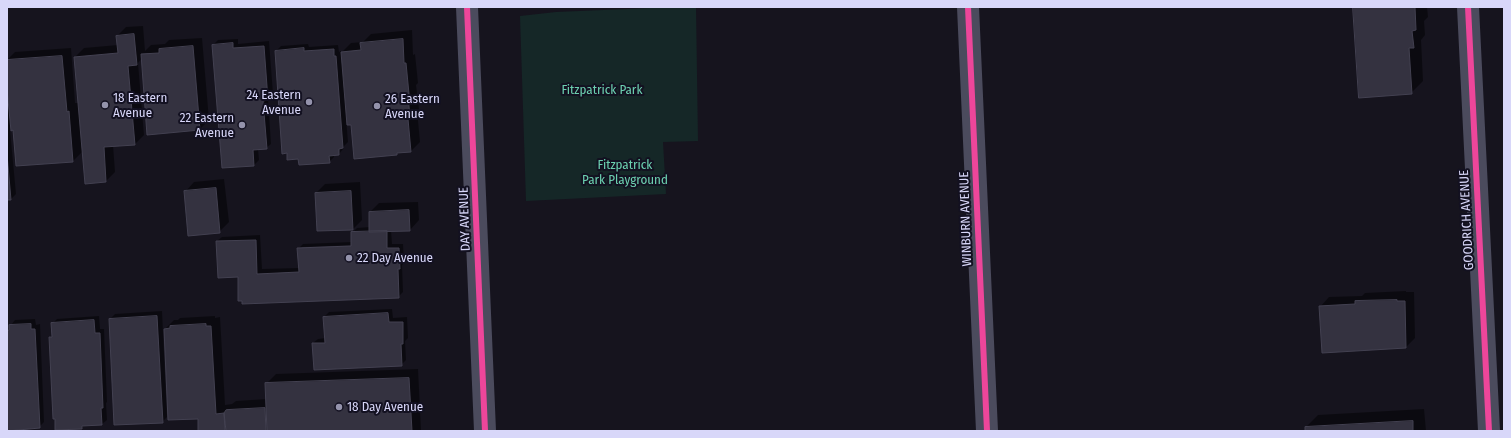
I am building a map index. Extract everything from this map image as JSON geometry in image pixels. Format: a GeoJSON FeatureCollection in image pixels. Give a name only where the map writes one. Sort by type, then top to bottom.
{"type":"FeatureCollection","features":[{"type":"Feature","properties":{"kind":"street","name":"DAY AVENUE"},"geometry":{"type":"LineString","coordinates":[[467,7],[485,431]]}},
{"type":"Feature","properties":{"kind":"street","name":"WINBURN AVENUE"},"geometry":{"type":"LineString","coordinates":[[968,7],[987,431]]}},
{"type":"Feature","properties":{"kind":"street","name":"GOODRICH AVENUE"},"geometry":{"type":"LineString","coordinates":[[1468,7],[1489,431]]}},
{"type":"Feature","properties":{"kind":"green space","name":"Fitzpatrick Park"},"geometry":{"type":"Polygon","coordinates":[[[696,7],[698,141],[663,142],[666,194],[526,201],[520,16],[556,12],[696,7]]]}},
{"type":"Feature","properties":{"kind":"building"},"geometry":{"type":"Polygon","coordinates":[[[1353,7],[1415,7],[1416,30],[1412,31],[1414,48],[1409,48],[1412,94],[1359,98],[1353,7]]]}},
{"type":"Feature","properties":{"kind":"building","name":"18 Eastern Avenue"},"geometry":{"type":"Polygon","coordinates":[[[134,34],[137,65],[128,66],[135,145],[104,147],[106,182],[85,184],[74,57],[118,53],[116,36],[134,34]]]}},
{"type":"Feature","properties":{"kind":"building","name":"26 Eastern Avenue"},"geometry":{"type":"Polygon","coordinates":[[[403,39],[404,63],[406,63],[409,94],[410,119],[408,119],[411,152],[397,153],[397,155],[354,159],[351,125],[347,125],[341,52],[361,50],[360,43],[403,39]]]}},
{"type":"Feature","properties":{"kind":"building","name":"22 Eastern Avenue"},"geometry":{"type":"Polygon","coordinates":[[[233,43],[233,48],[264,46],[268,100],[263,101],[267,149],[253,150],[254,166],[222,168],[212,45],[233,43]]]}},
{"type":"Feature","properties":{"kind":"building"},"geometry":{"type":"Polygon","coordinates":[[[193,46],[200,130],[147,135],[141,54],[159,53],[159,49],[193,46]]]}},
{"type":"Feature","properties":{"kind":"building","name":"24 Eastern Avenue"},"geometry":{"type":"Polygon","coordinates":[[[304,48],[304,51],[334,49],[334,56],[336,56],[343,148],[339,149],[339,155],[329,156],[330,163],[299,165],[298,159],[287,160],[287,153],[282,154],[275,51],[304,48]]]}},
{"type":"Feature","properties":{"kind":"building"},"geometry":{"type":"Polygon","coordinates":[[[62,56],[67,112],[69,111],[73,162],[16,166],[7,89],[7,60],[62,56]]]}},
{"type":"Feature","properties":{"kind":"building"},"geometry":{"type":"Polygon","coordinates":[[[7,154],[11,200],[7,200],[7,154]]]}},
{"type":"Feature","properties":{"kind":"building"},"geometry":{"type":"Polygon","coordinates":[[[216,188],[220,233],[188,236],[184,191],[216,188]]]}},
{"type":"Feature","properties":{"kind":"building"},"geometry":{"type":"Polygon","coordinates":[[[351,191],[353,230],[317,231],[315,193],[351,191]]]}},
{"type":"Feature","properties":{"kind":"building"},"geometry":{"type":"Polygon","coordinates":[[[409,210],[410,231],[369,232],[369,212],[409,210]]]}},
{"type":"Feature","properties":{"kind":"building","name":"22 Day Avenue"},"geometry":{"type":"Polygon","coordinates":[[[387,231],[387,248],[399,248],[399,298],[242,304],[242,301],[238,301],[238,277],[218,278],[216,241],[256,240],[257,274],[299,272],[297,248],[351,246],[351,232],[387,231]]]}},
{"type":"Feature","properties":{"kind":"building"},"geometry":{"type":"Polygon","coordinates":[[[1355,301],[1405,301],[1406,348],[1322,353],[1319,306],[1355,304],[1355,301]]]}},
{"type":"Feature","properties":{"kind":"building"},"geometry":{"type":"Polygon","coordinates":[[[388,313],[389,322],[403,322],[403,344],[401,344],[402,366],[314,370],[312,343],[325,343],[323,317],[388,313]]]}},
{"type":"Feature","properties":{"kind":"building"},"geometry":{"type":"Polygon","coordinates":[[[157,316],[163,423],[114,425],[109,319],[157,316]]]}},
{"type":"Feature","properties":{"kind":"building"},"geometry":{"type":"Polygon","coordinates":[[[94,320],[95,333],[100,333],[103,408],[101,408],[102,425],[82,426],[82,429],[55,430],[55,419],[53,419],[49,337],[52,337],[51,323],[94,320]]]}},
{"type":"Feature","properties":{"kind":"building"},"geometry":{"type":"Polygon","coordinates":[[[31,324],[31,329],[35,329],[40,428],[7,431],[7,331],[9,330],[9,325],[31,324]]]}},
{"type":"Feature","properties":{"kind":"building"},"geometry":{"type":"Polygon","coordinates":[[[206,324],[206,326],[211,326],[216,414],[224,413],[225,431],[198,431],[198,419],[168,420],[164,329],[170,328],[170,326],[206,324]]]}},
{"type":"Feature","properties":{"kind":"building","name":"18 Day Avenue"},"geometry":{"type":"Polygon","coordinates":[[[409,378],[412,431],[267,431],[265,383],[409,378]]]}},
{"type":"Feature","properties":{"kind":"building"},"geometry":{"type":"Polygon","coordinates":[[[265,408],[266,431],[226,431],[224,413],[226,410],[265,408]]]}},
{"type":"Feature","properties":{"kind":"building"},"geometry":{"type":"Polygon","coordinates":[[[1413,421],[1413,431],[1305,431],[1305,427],[1413,421]]]}},
{"type":"Feature","properties":{"kind":"cycle path"},"geometry":{"type":"LineString","coordinates":[[467,7],[485,431]]}},
{"type":"Feature","properties":{"kind":"cycle path"},"geometry":{"type":"LineString","coordinates":[[968,7],[987,431]]}},
{"type":"Feature","properties":{"kind":"cycle path"},"geometry":{"type":"LineString","coordinates":[[1468,7],[1489,431]]}},
{"type":"Feature","properties":{"kind":"place","name":"24 Eastern Avenue"},"geometry":{"type":"Point","coordinates":[309,102]}},
{"type":"Feature","properties":{"kind":"place","name":"18 Eastern Avenue"},"geometry":{"type":"Point","coordinates":[105,105]}},
{"type":"Feature","properties":{"kind":"place","name":"26 Eastern Avenue"},"geometry":{"type":"Point","coordinates":[377,106]}},
{"type":"Feature","properties":{"kind":"place","name":"22 Eastern Avenue"},"geometry":{"type":"Point","coordinates":[242,125]}},
{"type":"Feature","properties":{"kind":"place","name":"22 Day Avenue"},"geometry":{"type":"Point","coordinates":[349,258]}},
{"type":"Feature","properties":{"kind":"place","name":"18 Day Avenue"},"geometry":{"type":"Point","coordinates":[339,407]}},
{"type":"Feature","properties":{"kind":"park label","name":"Fitzpatrick Park Playground"},"geometry":{"type":"Point","coordinates":[625,172]}}]}
